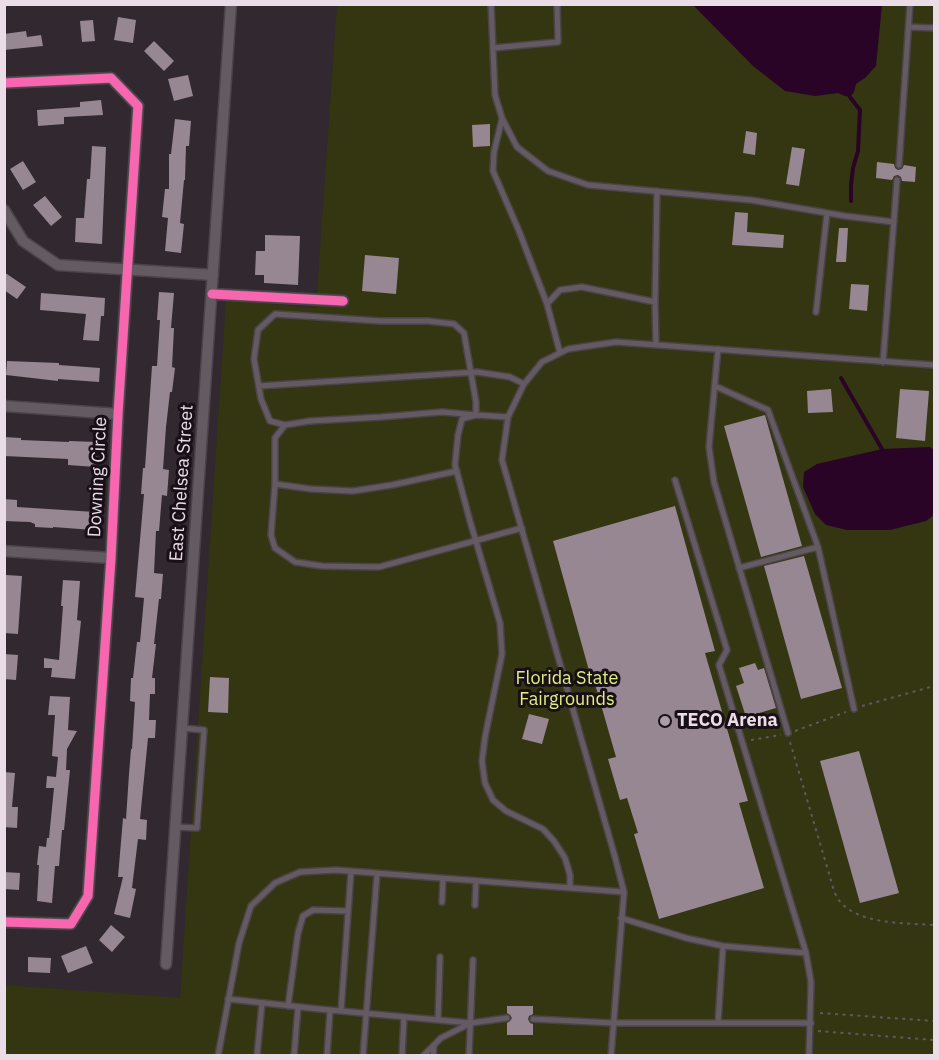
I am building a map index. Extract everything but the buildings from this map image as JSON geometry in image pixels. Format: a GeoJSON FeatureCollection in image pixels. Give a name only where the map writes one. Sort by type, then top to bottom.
{"type":"FeatureCollection","features":[{"type":"Feature","properties":{"kind":"street","name":"East Chelsea Street"},"geometry":{"type":"LineString","coordinates":[[166,964],[231,4]]}},
{"type":"Feature","properties":{"kind":"street","name":"Downing Circle"},"geometry":{"type":"LineString","coordinates":[[4,83],[111,78],[138,106],[88,896],[70,924],[4,922]]}},
{"type":"Feature","properties":{"kind":"street"},"geometry":{"type":"LineString","coordinates":[[4,210],[23,240],[58,265],[213,275]]}},
{"type":"Feature","properties":{"kind":"street"},"geometry":{"type":"LineString","coordinates":[[212,294],[343,301]]}},
{"type":"Feature","properties":{"kind":"street"},"geometry":{"type":"LineString","coordinates":[[4,406],[118,414]]}},
{"type":"Feature","properties":{"kind":"street"},"geometry":{"type":"LineString","coordinates":[[4,551],[111,558]]}},
{"type":"Feature","properties":{"kind":"lane"},"geometry":{"type":"LineString","coordinates":[[490,4],[495,95],[502,118],[517,147],[548,171],[588,185],[751,200],[894,222]]}},
{"type":"Feature","properties":{"kind":"lane"},"geometry":{"type":"LineString","coordinates":[[493,48],[558,42],[557,4]]}},
{"type":"Feature","properties":{"kind":"lane"},"geometry":{"type":"LineString","coordinates":[[899,165],[910,4]]}},
{"type":"Feature","properties":{"kind":"lane"},"geometry":{"type":"LineString","coordinates":[[909,27],[934,28]]}},
{"type":"Feature","properties":{"kind":"lane"},"geometry":{"type":"LineString","coordinates":[[502,118],[494,152],[493,171],[547,304],[560,353]]}},
{"type":"Feature","properties":{"kind":"lane"},"geometry":{"type":"LineString","coordinates":[[883,362],[897,180]]}},
{"type":"Feature","properties":{"kind":"lane"},"geometry":{"type":"LineString","coordinates":[[656,345],[657,191]]}},
{"type":"Feature","properties":{"kind":"lane"},"geometry":{"type":"LineString","coordinates":[[816,312],[827,213]]}},
{"type":"Feature","properties":{"kind":"lane"},"geometry":{"type":"LineString","coordinates":[[547,304],[560,290],[582,287],[655,302]]}},
{"type":"Feature","properties":{"kind":"lane"},"geometry":{"type":"LineString","coordinates":[[476,415],[476,402],[464,333],[454,324],[275,314],[258,330],[254,359],[261,399],[270,421],[285,425],[309,421],[442,412],[476,415],[508,417]]}},
{"type":"Feature","properties":{"kind":"lane"},"geometry":{"type":"LineString","coordinates":[[611,1056],[624,892],[502,460],[508,417],[524,384],[542,362],[568,349],[616,342],[934,365]]}},
{"type":"Feature","properties":{"kind":"lane"},"geometry":{"type":"LineString","coordinates":[[718,349],[709,447],[714,482],[788,733]]}},
{"type":"Feature","properties":{"kind":"lane"},"geometry":{"type":"LineString","coordinates":[[259,386],[477,372],[510,377],[524,384]]}},
{"type":"Feature","properties":{"kind":"lane"},"geometry":{"type":"LineString","coordinates":[[715,386],[768,410],[818,547],[854,709]]}},
{"type":"Feature","properties":{"kind":"lane"},"geometry":{"type":"LineString","coordinates":[[476,415],[462,420],[455,465],[500,623],[502,654],[482,761],[485,783],[493,800],[506,811],[543,829],[554,841],[565,858],[570,875],[570,888]]}},
{"type":"Feature","properties":{"kind":"lane"},"geometry":{"type":"LineString","coordinates":[[285,425],[275,438],[275,484],[271,535],[276,548],[295,562],[354,568],[379,567],[522,528]]}},
{"type":"Feature","properties":{"kind":"lane"},"geometry":{"type":"LineString","coordinates":[[275,484],[353,491],[457,471]]}},
{"type":"Feature","properties":{"kind":"lane"},"geometry":{"type":"LineString","coordinates":[[675,480],[727,650],[719,665],[806,952],[811,982],[809,1056]]}},
{"type":"Feature","properties":{"kind":"lane"},"geometry":{"type":"LineString","coordinates":[[739,568],[818,547]]}},
{"type":"Feature","properties":{"kind":"lane"},"geometry":{"type":"LineString","coordinates":[[175,827],[197,828],[204,730],[182,728]]}},
{"type":"Feature","properties":{"kind":"lane"},"geometry":{"type":"LineString","coordinates":[[218,1056],[238,943],[251,906],[275,884],[300,872],[336,870],[624,892]]}},
{"type":"Feature","properties":{"kind":"lane"},"geometry":{"type":"LineString","coordinates":[[341,1011],[351,872]]}},
{"type":"Feature","properties":{"kind":"lane"},"geometry":{"type":"LineString","coordinates":[[363,1056],[377,874]]}},
{"type":"Feature","properties":{"kind":"lane"},"geometry":{"type":"LineString","coordinates":[[442,879],[442,902]]}},
{"type":"Feature","properties":{"kind":"lane"},"geometry":{"type":"LineString","coordinates":[[475,905],[476,881]]}},
{"type":"Feature","properties":{"kind":"lane"},"geometry":{"type":"LineString","coordinates":[[288,1006],[298,933],[303,916],[313,910],[348,910]]}},
{"type":"Feature","properties":{"kind":"lane"},"geometry":{"type":"LineString","coordinates":[[621,918],[686,938],[723,946],[806,952]]}},
{"type":"Feature","properties":{"kind":"lane"},"geometry":{"type":"LineString","coordinates":[[718,1023],[723,946]]}},
{"type":"Feature","properties":{"kind":"lane"},"geometry":{"type":"LineString","coordinates":[[438,1020],[440,957]]}},
{"type":"Feature","properties":{"kind":"lane"},"geometry":{"type":"LineString","coordinates":[[469,1056],[473,960]]}},
{"type":"Feature","properties":{"kind":"lane"},"geometry":{"type":"LineString","coordinates":[[228,999],[471,1023],[507,1018]]}},
{"type":"Feature","properties":{"kind":"lane"},"geometry":{"type":"LineString","coordinates":[[257,1056],[262,1003]]}},
{"type":"Feature","properties":{"kind":"lane"},"geometry":{"type":"LineString","coordinates":[[294,1056],[298,1007]]}},
{"type":"Feature","properties":{"kind":"lane"},"geometry":{"type":"LineString","coordinates":[[327,1056],[330,1010]]}},
{"type":"Feature","properties":{"kind":"lane"},"geometry":{"type":"LineString","coordinates":[[402,1056],[404,1017]]}},
{"type":"Feature","properties":{"kind":"lane"},"geometry":{"type":"LineString","coordinates":[[533,1019],[613,1023],[811,1023]]}},
{"type":"Feature","properties":{"kind":"lane"},"geometry":{"type":"LineString","coordinates":[[423,1056],[441,1038],[471,1023]]}},
{"type":"Feature","properties":{"kind":"lane"},"geometry":{"type":"LineString","coordinates":[[433,1056],[434,1045]]}},
{"type":"Feature","properties":{"kind":"path"},"geometry":{"type":"LineString","coordinates":[[742,742],[788,733],[854,709],[934,686]]}},
{"type":"Feature","properties":{"kind":"path"},"geometry":{"type":"LineString","coordinates":[[788,733],[838,899],[853,913],[883,921],[934,925]]}},
{"type":"Feature","properties":{"kind":"path"},"geometry":{"type":"LineString","coordinates":[[811,1012],[934,1021]]}},
{"type":"Feature","properties":{"kind":"path"},"geometry":{"type":"LineString","coordinates":[[811,1030],[934,1040]]}},
{"type":"Feature","properties":{"kind":"green space","name":"Florida State Fairgrounds"},"geometry":{"type":"Polygon","coordinates":[[[337,5],[934,5],[934,1055],[5,1055],[4,985],[180,998],[226,300],[316,308],[337,5]]]}},
{"type":"Feature","properties":{"kind":"shaded area"},"geometry":{"type":"Polygon","coordinates":[[[693,5],[882,5],[876,66],[856,84],[850,97],[838,93],[815,96],[785,91],[753,66],[693,5]]]}},
{"type":"Feature","properties":{"kind":"shaded area"},"geometry":{"type":"Polygon","coordinates":[[[930,447],[934,450],[934,515],[926,521],[890,530],[847,530],[826,525],[815,514],[803,487],[804,472],[817,464],[882,449],[930,447]]]}},
{"type":"Feature","properties":{"kind":"waterway"},"geometry":{"type":"LineString","coordinates":[[850,97],[860,110],[858,151],[853,168],[851,201]]}},
{"type":"Feature","properties":{"kind":"waterway"},"geometry":{"type":"LineString","coordinates":[[841,378],[882,449]]}},
{"type":"Feature","properties":{"kind":"cycle path"},"geometry":{"type":"LineString","coordinates":[[4,83],[111,78],[138,106],[88,896],[71,924],[4,922]]}},
{"type":"Feature","properties":{"kind":"cycle path"},"geometry":{"type":"LineString","coordinates":[[212,294],[343,301]]}},
{"type":"Feature","properties":{"kind":"place","name":"TECO Arena"},"geometry":{"type":"Point","coordinates":[665,721]}}]}
